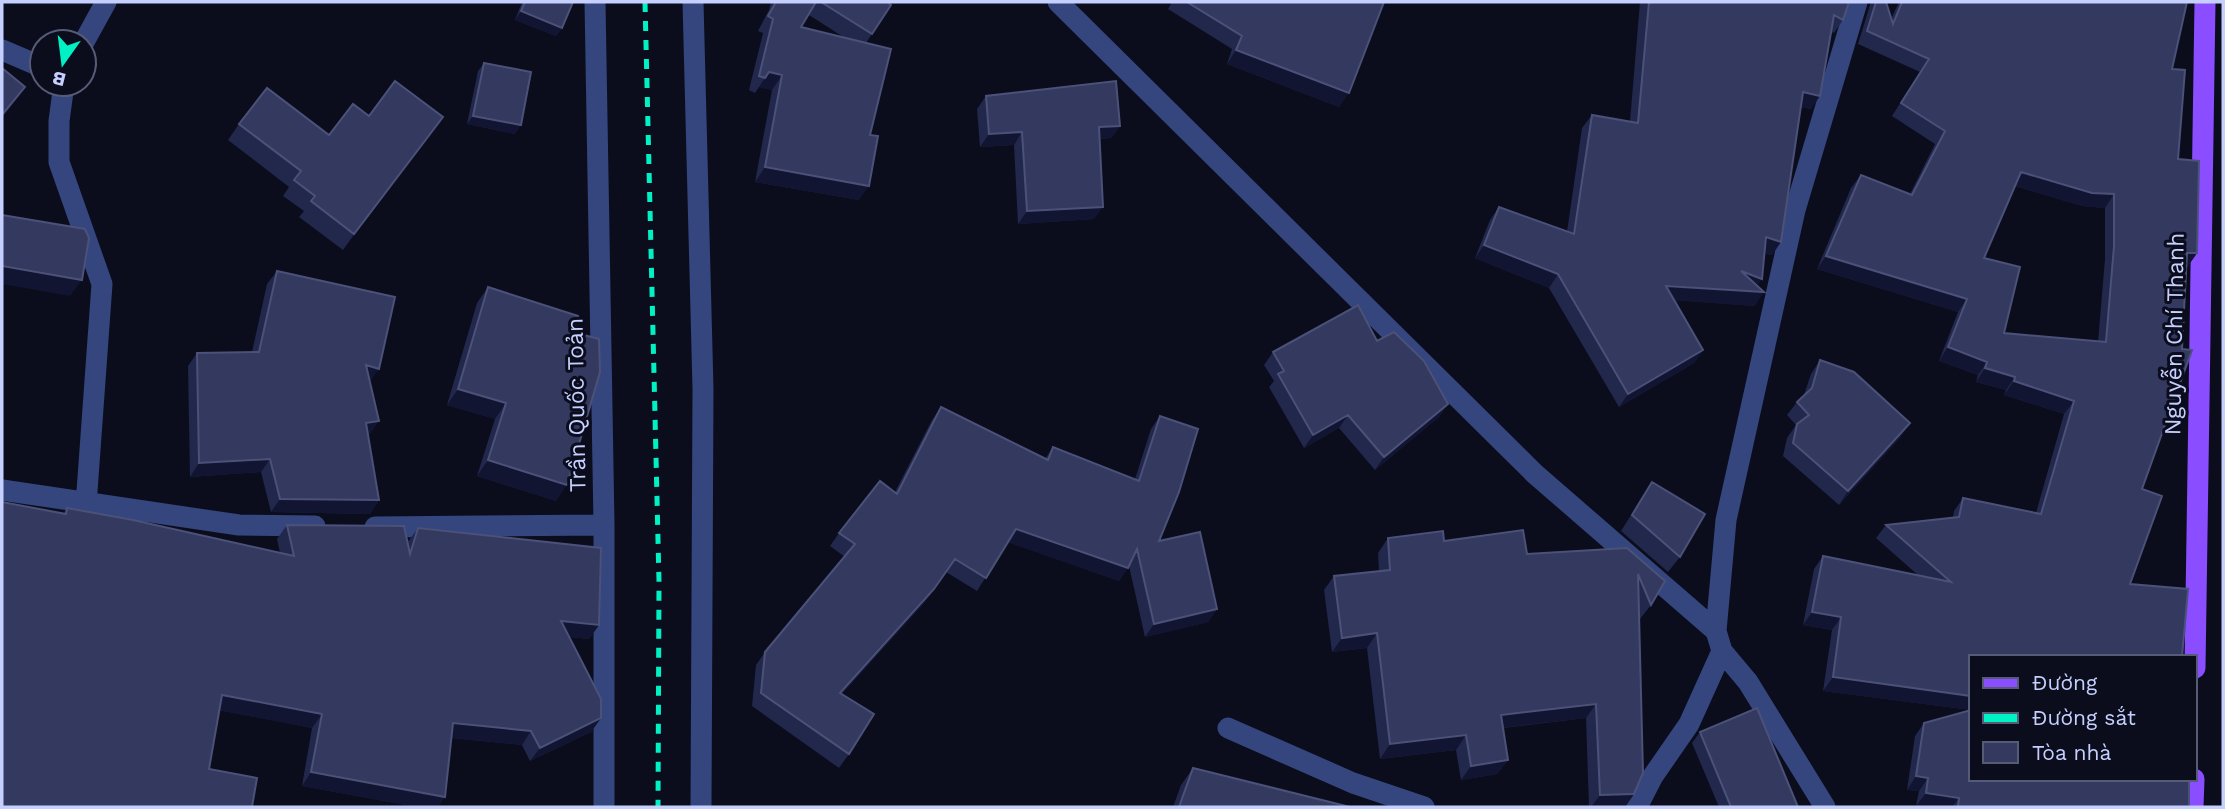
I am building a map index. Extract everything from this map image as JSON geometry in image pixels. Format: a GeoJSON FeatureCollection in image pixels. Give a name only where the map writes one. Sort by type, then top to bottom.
{"type":"FeatureCollection","features":[{"type":"Feature","properties":{"kind":"main road","name":"Nguyễn Chí Thanh"},"geometry":{"type":"LineString","coordinates":[[2195,655],[2205,2]]}},
{"type":"Feature","properties":{"kind":"main road"},"geometry":{"type":"LineString","coordinates":[[2193,807],[2194,781]]}},
{"type":"Feature","properties":{"kind":"street"},"geometry":{"type":"LineString","coordinates":[[92,28],[106,2]]}},
{"type":"Feature","properties":{"kind":"street","name":"Trần Quốc Toản"},"geometry":{"type":"LineString","coordinates":[[596,2],[604,525],[604,807]]}},
{"type":"Feature","properties":{"kind":"street"},"geometry":{"type":"LineString","coordinates":[[693,2],[704,388],[701,807]]}},
{"type":"Feature","properties":{"kind":"street"},"geometry":{"type":"LineString","coordinates":[[1058,2],[1535,474],[1719,641],[1748,682],[1825,807]]}},
{"type":"Feature","properties":{"kind":"street"},"geometry":{"type":"LineString","coordinates":[[1637,807],[1653,776],[1689,724],[1719,641],[1726,520],[1786,251],[1857,2]]}},
{"type":"Feature","properties":{"kind":"street"},"geometry":{"type":"LineString","coordinates":[[2,50],[28,61]]}},
{"type":"Feature","properties":{"kind":"street"},"geometry":{"type":"LineString","coordinates":[[62,98],[59,121],[60,162],[102,284],[86,505]]}},
{"type":"Feature","properties":{"kind":"street"},"geometry":{"type":"LineString","coordinates":[[2,490],[86,505],[239,525],[332,527]]}},
{"type":"Feature","properties":{"kind":"street"},"geometry":{"type":"LineString","coordinates":[[359,527],[604,525]]}},
{"type":"Feature","properties":{"kind":"street"},"geometry":{"type":"LineString","coordinates":[[1228,728],[1353,783],[1424,807]]}},
{"type":"Feature","properties":{"kind":"building"},"geometry":{"type":"Polygon","coordinates":[[[525,2],[573,2],[562,28],[521,11],[525,2]]]}},
{"type":"Feature","properties":{"kind":"building"},"geometry":{"type":"Polygon","coordinates":[[[776,2],[816,2],[801,27],[891,49],[870,135],[878,136],[869,186],[765,167],[782,75],[769,72],[765,78],[759,76],[773,19],[768,16],[776,2]]]}},
{"type":"Feature","properties":{"kind":"building"},"geometry":{"type":"Polygon","coordinates":[[[821,2],[887,2],[891,5],[872,34],[821,2]]]}},
{"type":"Feature","properties":{"kind":"building"},"geometry":{"type":"Polygon","coordinates":[[[1187,2],[1384,2],[1349,93],[1236,50],[1242,36],[1187,2]]]}},
{"type":"Feature","properties":{"kind":"building"},"geometry":{"type":"Polygon","coordinates":[[[1649,2],[1849,2],[1843,20],[1834,15],[1820,96],[1803,92],[1781,242],[1766,237],[1762,279],[1741,271],[1764,292],[1666,286],[1703,350],[1628,394],[1558,274],[1484,245],[1499,207],[1574,234],[1592,115],[1638,123],[1649,2]]]}},
{"type":"Feature","properties":{"kind":"building"},"geometry":{"type":"Polygon","coordinates":[[[1876,2],[1886,2],[1893,24],[1902,2],[2187,2],[2172,69],[2185,70],[2178,159],[2199,161],[2197,253],[2187,253],[2182,349],[2192,350],[2142,489],[2162,496],[2130,584],[2188,589],[2182,655],[1969,655],[1969,696],[1833,677],[1841,617],[1812,612],[1823,556],[1951,582],[1886,525],[1959,517],[1963,498],[2041,514],[2074,401],[2014,381],[2015,377],[1985,368],[1987,362],[1948,347],[1967,299],[1826,256],[1861,175],[1912,195],[1945,131],[1901,103],[1929,59],[1867,31],[1876,2]],[[2021,172],[1984,258],[2020,267],[2004,333],[2106,342],[2114,246],[2114,194],[2092,193],[2021,172]]]}},
{"type":"Feature","properties":{"kind":"building"},"geometry":{"type":"Polygon","coordinates":[[[484,63],[531,72],[521,125],[473,116],[484,63]]]}},
{"type":"Feature","properties":{"kind":"building"},"geometry":{"type":"Polygon","coordinates":[[[2,68],[25,87],[2,115],[2,68]]]}},
{"type":"Feature","properties":{"kind":"building"},"geometry":{"type":"Polygon","coordinates":[[[395,81],[443,117],[354,234],[311,201],[315,196],[294,180],[301,171],[239,124],[267,88],[329,135],[353,104],[369,116],[395,81]]]}},
{"type":"Feature","properties":{"kind":"building"},"geometry":{"type":"Polygon","coordinates":[[[1116,81],[1120,126],[1099,127],[1103,207],[1027,211],[1022,132],[989,134],[986,96],[1116,81]]]}},
{"type":"Feature","properties":{"kind":"building"},"geometry":{"type":"Polygon","coordinates":[[[2,215],[85,229],[89,238],[82,280],[2,266],[2,215]]]}},
{"type":"Feature","properties":{"kind":"building"},"geometry":{"type":"Polygon","coordinates":[[[277,271],[395,297],[379,369],[366,365],[379,421],[366,423],[379,500],[280,499],[270,459],[199,463],[197,353],[259,352],[277,271]]]}},
{"type":"Feature","properties":{"kind":"building"},"geometry":{"type":"Polygon","coordinates":[[[488,287],[578,316],[573,332],[599,339],[600,372],[567,485],[488,460],[506,403],[458,389],[488,287]]]}},
{"type":"Feature","properties":{"kind":"building"},"geometry":{"type":"Polygon","coordinates":[[[1358,305],[1377,341],[1394,332],[1424,361],[1448,404],[1384,457],[1348,415],[1313,435],[1278,374],[1284,371],[1273,352],[1358,305]]]}},
{"type":"Feature","properties":{"kind":"building"},"geometry":{"type":"Polygon","coordinates":[[[1820,360],[1854,372],[1910,423],[1848,491],[1793,443],[1797,424],[1809,415],[1797,402],[1812,388],[1820,360]]]}},
{"type":"Feature","properties":{"kind":"building"},"geometry":{"type":"Polygon","coordinates":[[[941,407],[1048,460],[1053,447],[1139,481],[1160,416],[1198,429],[1179,492],[1159,541],[1200,532],[1217,609],[1154,624],[1137,549],[1128,568],[1016,529],[986,578],[955,559],[934,589],[840,693],[874,714],[849,754],[761,693],[765,652],[855,544],[839,533],[880,481],[897,494],[941,407]]]}},
{"type":"Feature","properties":{"kind":"building"},"geometry":{"type":"Polygon","coordinates":[[[1652,482],[1705,514],[1680,557],[1632,515],[1652,482]]]}},
{"type":"Feature","properties":{"kind":"building"},"geometry":{"type":"Polygon","coordinates":[[[2,502],[66,514],[67,508],[133,520],[294,556],[287,525],[404,526],[410,554],[418,528],[601,548],[599,625],[561,621],[601,699],[601,718],[540,748],[531,731],[453,723],[445,797],[311,772],[322,714],[222,695],[209,769],[257,778],[252,807],[2,807],[2,502]]]}},
{"type":"Feature","properties":{"kind":"building"},"geometry":{"type":"Polygon","coordinates":[[[1523,530],[1527,554],[1627,548],[1665,581],[1651,605],[1638,574],[1643,773],[1634,794],[1600,795],[1596,704],[1501,715],[1508,760],[1471,766],[1466,735],[1390,744],[1377,633],[1342,638],[1334,576],[1390,570],[1388,538],[1443,531],[1444,541],[1523,530]]]}},
{"type":"Feature","properties":{"kind":"building"},"geometry":{"type":"Polygon","coordinates":[[[1757,708],[1798,807],[1731,807],[1700,732],[1757,708]]]}},
{"type":"Feature","properties":{"kind":"building"},"geometry":{"type":"Polygon","coordinates":[[[1969,711],[1969,781],[2189,781],[2189,807],[1958,807],[1959,798],[1926,793],[1928,778],[1916,776],[1924,723],[1969,711]]]}},
{"type":"Feature","properties":{"kind":"building"},"geometry":{"type":"Polygon","coordinates":[[[1193,768],[1350,807],[1179,807],[1193,768]]]}},
{"type":"Feature","properties":{"kind":"railway"},"geometry":{"type":"LineString","coordinates":[[645,2],[659,581],[658,807]]}}]}
